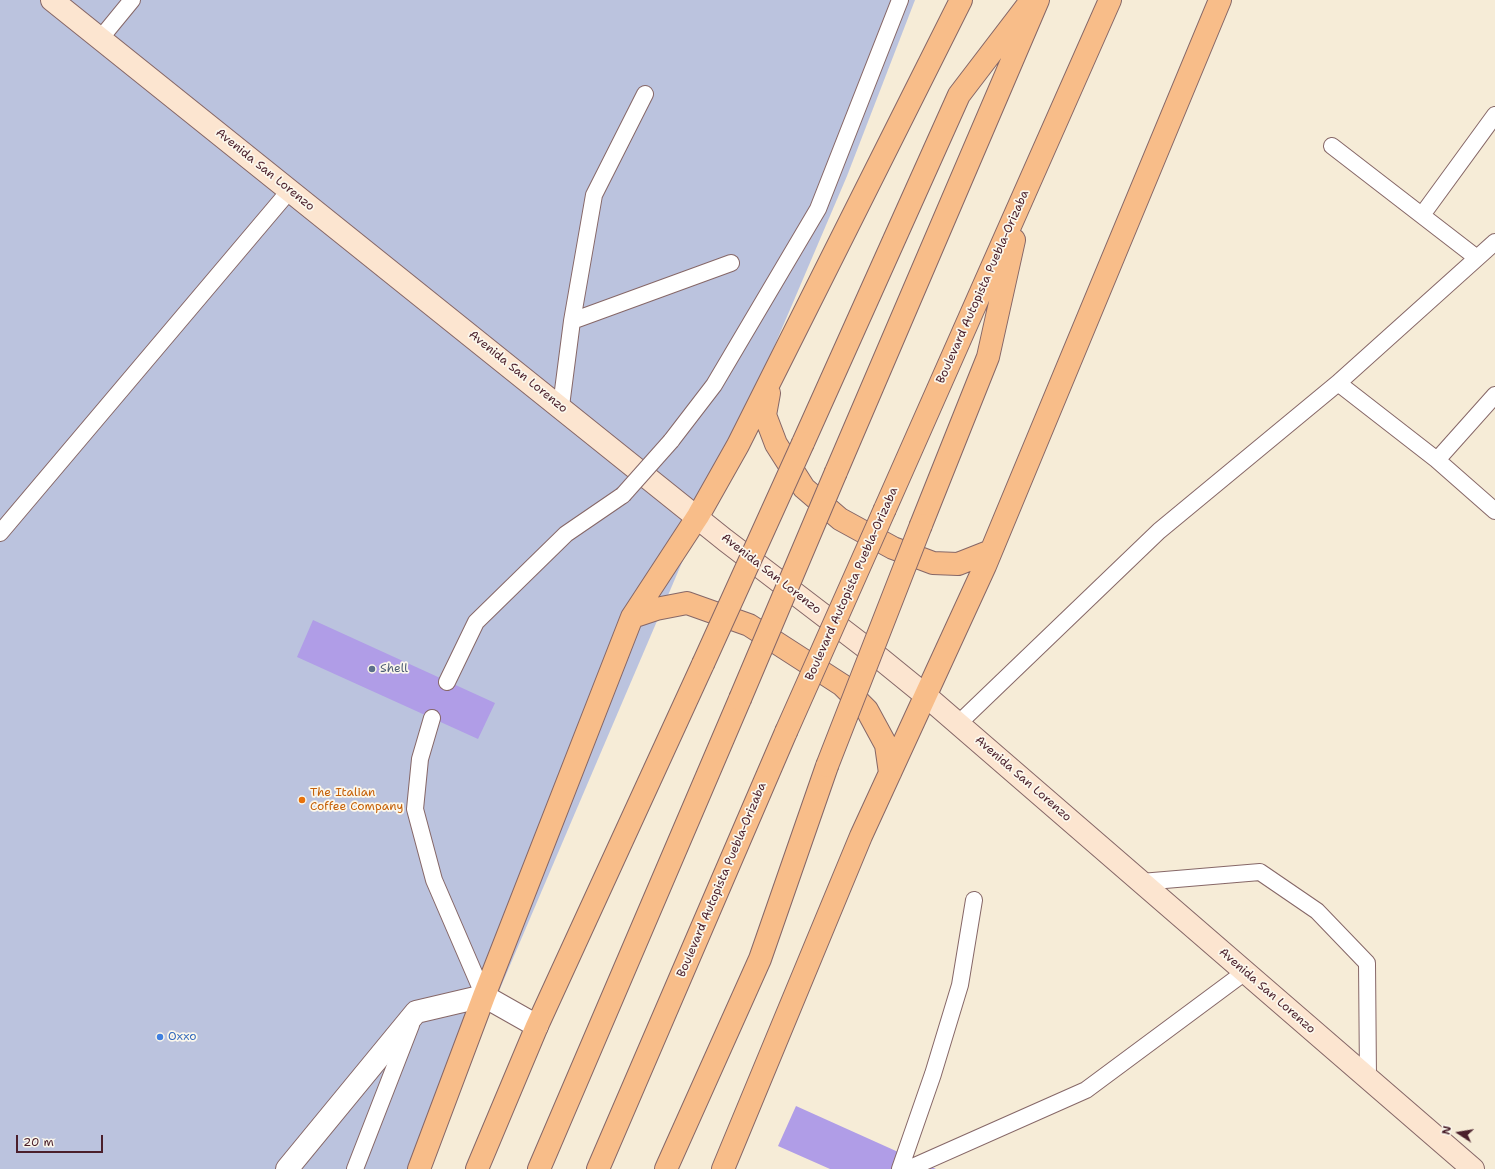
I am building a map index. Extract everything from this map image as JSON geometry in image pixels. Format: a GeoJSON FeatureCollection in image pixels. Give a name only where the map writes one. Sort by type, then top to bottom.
{"type":"FeatureCollection","features":[{"type":"Feature","properties":{"kind":"highway"},"geometry":{"type":"LineString","coordinates":[[419,1169],[484,996],[632,617],[698,516],[738,445],[961,0]]}},
{"type":"Feature","properties":{"kind":"highway"},"geometry":{"type":"LineString","coordinates":[[478,1169],[537,1026],[803,443],[959,95],[1031,0]]}},
{"type":"Feature","properties":{"kind":"highway"},"geometry":{"type":"LineString","coordinates":[[539,1169],[1038,0]]}},
{"type":"Feature","properties":{"kind":"highway","name":"Boulevard Autopista Puebla-Orizaba"},"geometry":{"type":"LineString","coordinates":[[598,1169],[786,732],[1110,0]]}},
{"type":"Feature","properties":{"kind":"highway"},"geometry":{"type":"LineString","coordinates":[[723,1169],[861,836],[991,551],[1220,0]]}},
{"type":"Feature","properties":{"kind":"highway"},"geometry":{"type":"LineString","coordinates":[[666,1169],[760,959],[828,766],[988,357],[1026,192]]}},
{"type":"Feature","properties":{"kind":"highway"},"geometry":{"type":"LineString","coordinates":[[774,372],[765,415],[776,444],[804,488],[840,519],[893,548],[933,563],[958,564],[991,551]]}},
{"type":"Feature","properties":{"kind":"highway"},"geometry":{"type":"LineString","coordinates":[[632,617],[656,609],[687,604],[749,625],[842,685],[867,710],[886,745],[890,773]]}},
{"type":"Feature","properties":{"kind":"street","name":"Avenida San Lorenzo"},"geometry":{"type":"LineString","coordinates":[[52,0],[561,406],[726,540],[925,695],[1473,1169]]}},
{"type":"Feature","properties":{"kind":"street"},"geometry":{"type":"LineString","coordinates":[[288,1169],[416,1012],[484,996],[537,1026]]}},
{"type":"Feature","properties":{"kind":"lane"},"geometry":{"type":"LineString","coordinates":[[100,39],[132,0]]}},
{"type":"Feature","properties":{"kind":"lane"},"geometry":{"type":"LineString","coordinates":[[447,682],[476,622],[566,534],[623,495],[671,441],[714,385],[818,208],[900,0]]}},
{"type":"Feature","properties":{"kind":"lane"},"geometry":{"type":"LineString","coordinates":[[561,406],[572,321],[594,195],[645,94]]}},
{"type":"Feature","properties":{"kind":"lane"},"geometry":{"type":"LineString","coordinates":[[1422,215],[1495,116]]}},
{"type":"Feature","properties":{"kind":"lane"},"geometry":{"type":"LineString","coordinates":[[1332,146],[1477,258]]}},
{"type":"Feature","properties":{"kind":"lane"},"geometry":{"type":"LineString","coordinates":[[0,533],[290,190]]}},
{"type":"Feature","properties":{"kind":"lane"},"geometry":{"type":"LineString","coordinates":[[959,723],[1159,531],[1338,383],[1495,242]]}},
{"type":"Feature","properties":{"kind":"lane"},"geometry":{"type":"LineString","coordinates":[[572,321],[731,263]]}},
{"type":"Feature","properties":{"kind":"lane"},"geometry":{"type":"LineString","coordinates":[[1338,383],[1437,460],[1495,511]]}},
{"type":"Feature","properties":{"kind":"lane"},"geometry":{"type":"LineString","coordinates":[[1437,460],[1495,395]]}},
{"type":"Feature","properties":{"kind":"lane"},"geometry":{"type":"LineString","coordinates":[[432,718],[420,759],[415,809],[434,880],[484,996]]}},
{"type":"Feature","properties":{"kind":"lane"},"geometry":{"type":"LineString","coordinates":[[1141,882],[1260,872],[1317,911],[1367,963],[1368,1078]]}},
{"type":"Feature","properties":{"kind":"lane"},"geometry":{"type":"LineString","coordinates":[[900,1169],[933,1074],[960,985],[974,900]]}},
{"type":"Feature","properties":{"kind":"lane"},"geometry":{"type":"LineString","coordinates":[[908,1169],[1086,1090],[1245,972]]}},
{"type":"Feature","properties":{"kind":"lane"},"geometry":{"type":"LineString","coordinates":[[355,1169],[416,1012]]}},
{"type":"Feature","properties":{"kind":"shaded area"},"geometry":{"type":"Polygon","coordinates":[[[0,0],[915,0],[847,176],[423,1169],[0,1169],[0,0]]]}},
{"type":"Feature","properties":{"kind":"building","name":"Shell"},"geometry":{"type":"Polygon","coordinates":[[[313,620],[495,703],[478,739],[297,657],[313,620]]]}},
{"type":"Feature","properties":{"kind":"building"},"geometry":{"type":"Polygon","coordinates":[[[796,1106],[936,1169],[830,1169],[778,1146],[796,1106]]]}},
{"type":"Feature","properties":{"kind":"place","name":"Shell"},"geometry":{"type":"Point","coordinates":[372,669]}},
{"type":"Feature","properties":{"kind":"place","name":"The Italian Coffee Company"},"geometry":{"type":"Point","coordinates":[302,800]}},
{"type":"Feature","properties":{"kind":"place","name":"Oxxo"},"geometry":{"type":"Point","coordinates":[160,1037]}}]}
